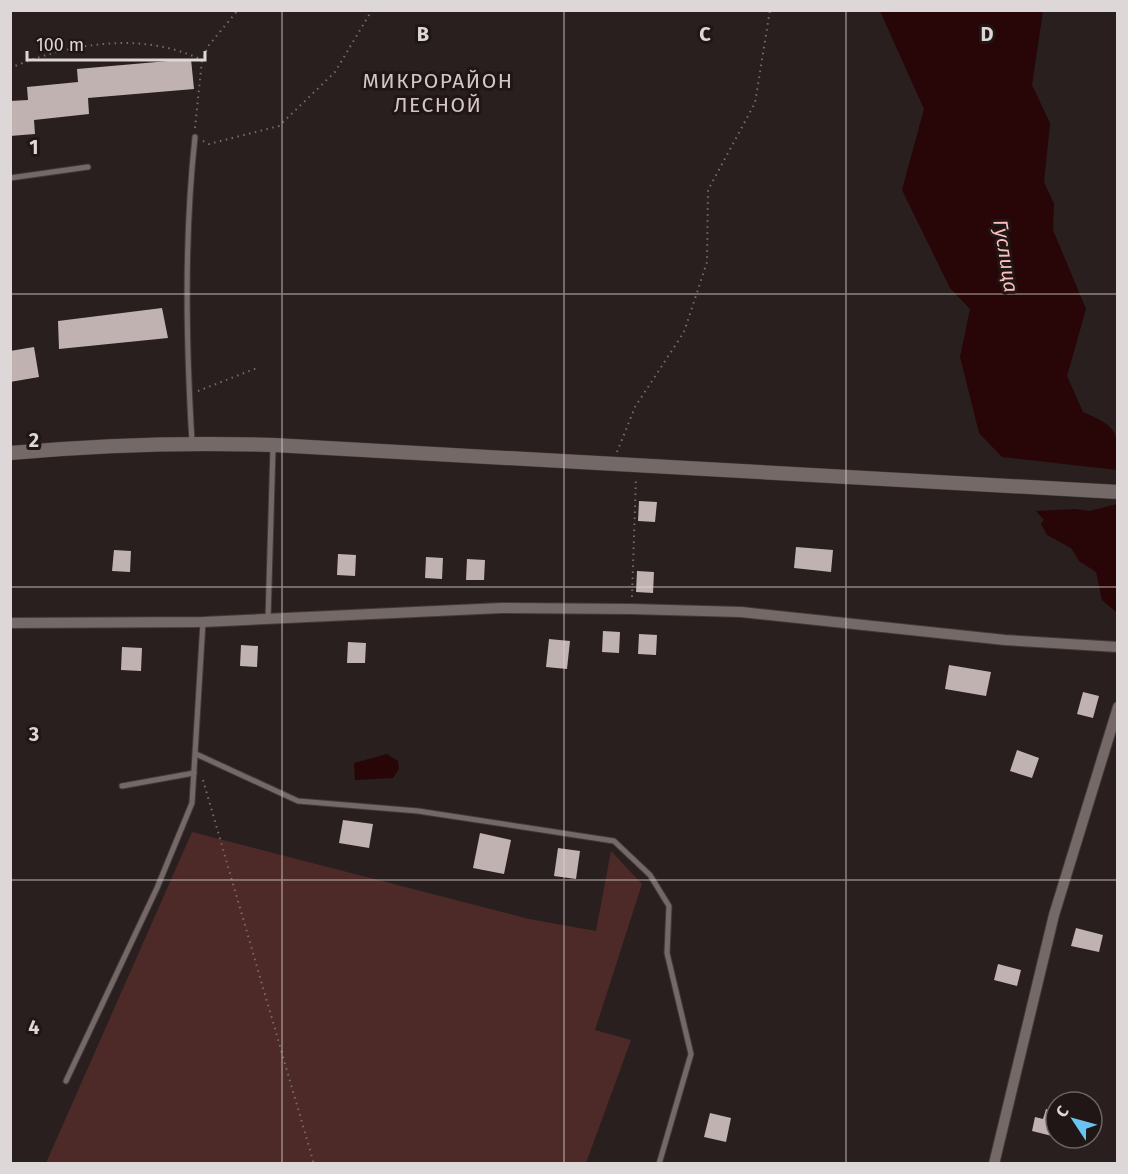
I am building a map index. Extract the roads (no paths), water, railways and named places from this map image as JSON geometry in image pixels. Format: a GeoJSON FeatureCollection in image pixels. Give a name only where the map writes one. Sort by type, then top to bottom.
{"type":"FeatureCollection","features":[{"type":"Feature","properties":{"kind":"main road"},"geometry":{"type":"LineString","coordinates":[[10,453],[96,445],[192,442],[1118,492]]}},
{"type":"Feature","properties":{"kind":"street"},"geometry":{"type":"LineString","coordinates":[[10,623],[203,622],[501,608],[631,609],[741,612],[1005,640],[1118,647]]}},
{"type":"Feature","properties":{"kind":"street"},"geometry":{"type":"LineString","coordinates":[[994,1164],[1054,915],[1118,707]]}},
{"type":"Feature","properties":{"kind":"lane"},"geometry":{"type":"LineString","coordinates":[[192,442],[186,291],[189,192],[195,137]]}},
{"type":"Feature","properties":{"kind":"lane"},"geometry":{"type":"LineString","coordinates":[[10,178],[88,167]]}},
{"type":"Feature","properties":{"kind":"lane"},"geometry":{"type":"LineString","coordinates":[[268,620],[273,445]]}},
{"type":"Feature","properties":{"kind":"lane"},"geometry":{"type":"LineString","coordinates":[[66,1081],[157,888],[192,802],[203,622]]}},
{"type":"Feature","properties":{"kind":"lane"},"geometry":{"type":"LineString","coordinates":[[196,754],[298,801],[418,811],[614,841],[650,875],[669,906],[667,953],[691,1054],[659,1164]]}},
{"type":"Feature","properties":{"kind":"lane"},"geometry":{"type":"LineString","coordinates":[[122,786],[194,773]]}},
{"type":"Feature","properties":{"kind":"water","name":"Гуслица"},"geometry":{"type":"Polygon","coordinates":[[[880,11],[1043,11],[1032,85],[1050,123],[1044,182],[1054,204],[1053,230],[1086,309],[1067,376],[1083,412],[1104,422],[1114,433],[1117,447],[1117,470],[1002,457],[979,433],[960,357],[970,309],[950,288],[902,190],[924,109],[880,11]]]}},
{"type":"Feature","properties":{"kind":"water"},"geometry":{"type":"Polygon","coordinates":[[[1118,504],[1117,613],[1102,600],[1096,572],[1079,561],[1071,548],[1047,535],[1041,524],[1044,520],[1036,511],[1075,509],[1090,511],[1118,504]]]}},
{"type":"Feature","properties":{"kind":"water"},"geometry":{"type":"Polygon","coordinates":[[[387,754],[398,761],[399,769],[393,778],[355,780],[354,763],[387,754]]]}},
{"type":"Feature","properties":{"kind":"district","name":"МИКРОРАЙОН ЛЕСНОЙ"},"geometry":{"type":"Point","coordinates":[438,93]}}]}
